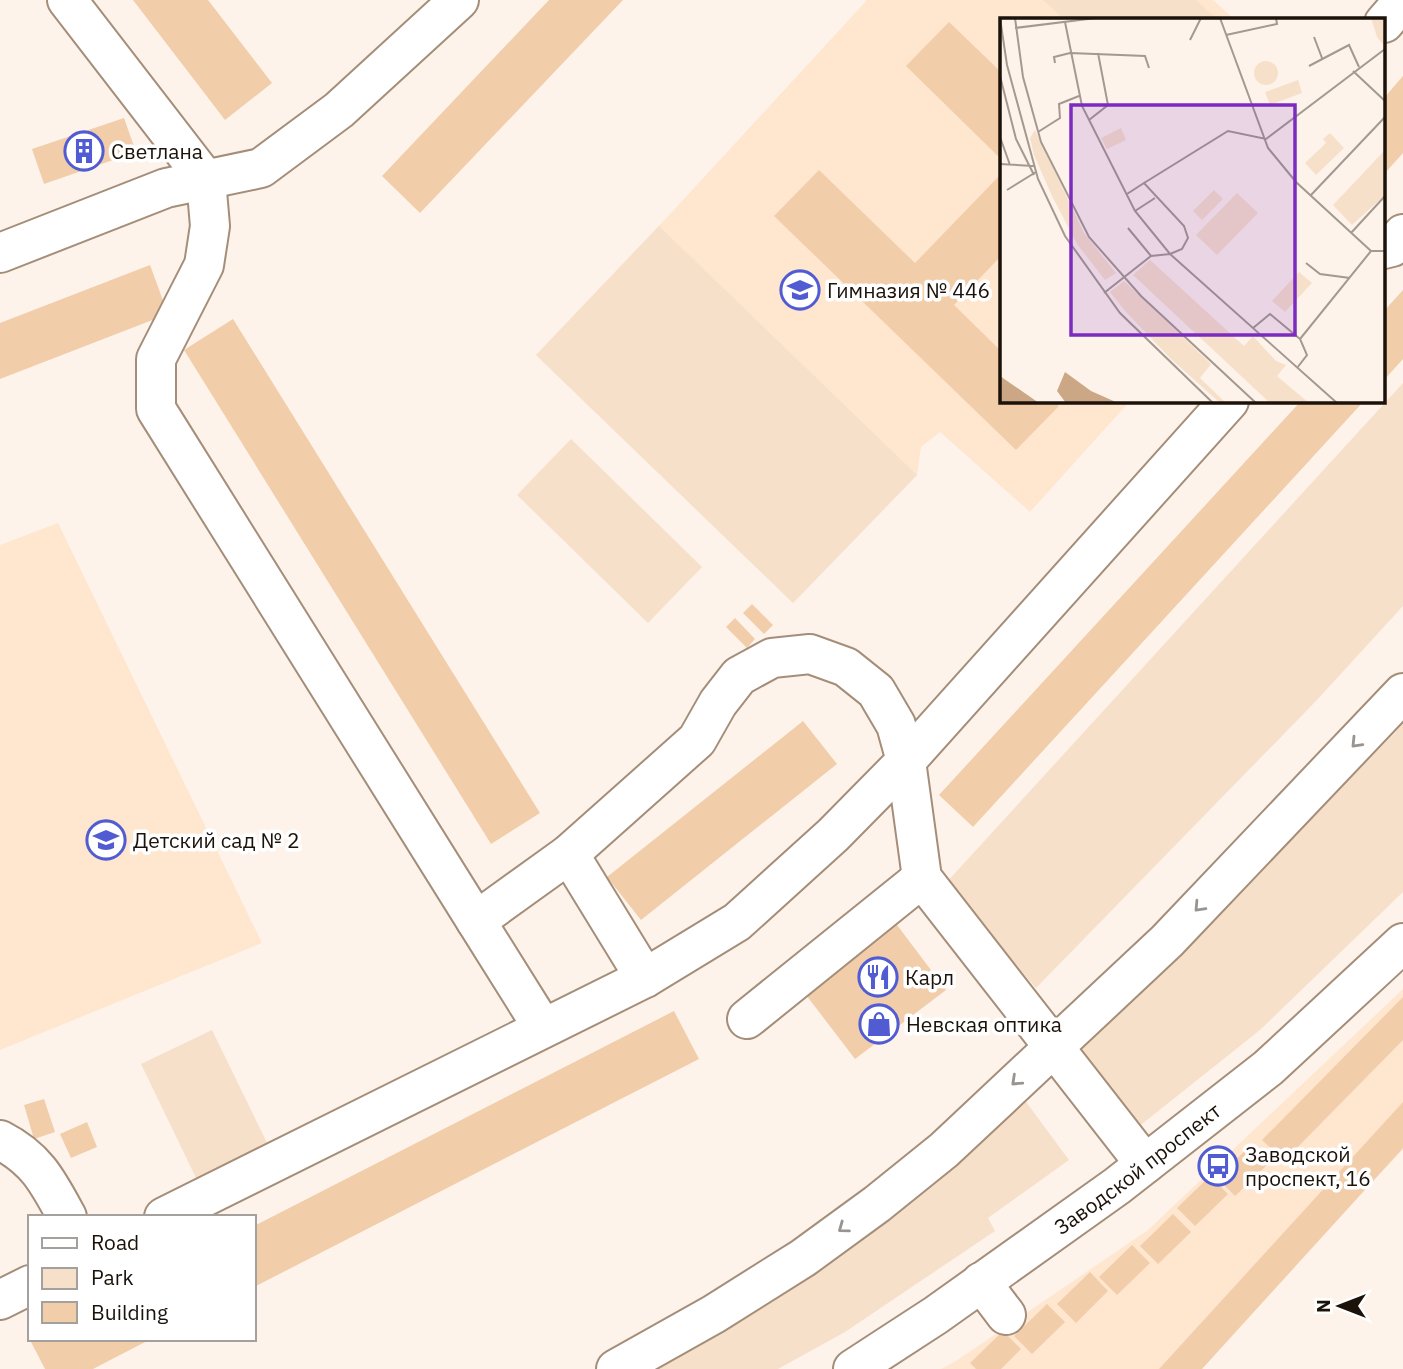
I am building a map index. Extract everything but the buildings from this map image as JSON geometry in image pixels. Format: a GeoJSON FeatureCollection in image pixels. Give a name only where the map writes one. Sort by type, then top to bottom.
{"type":"FeatureCollection","features":[{"type":"Feature","properties":{"kind":"street"},"geometry":{"type":"LineString","coordinates":[[67,0],[206,180],[210,226],[204,265],[156,359],[156,409],[543,1028]]}},
{"type":"Feature","properties":{"kind":"street"},"geometry":{"type":"LineString","coordinates":[[0,253],[166,188],[261,168],[339,110],[459,0]]}},
{"type":"Feature","properties":{"kind":"street"},"geometry":{"type":"LineString","coordinates":[[1386,21],[1403,1]]}},
{"type":"Feature","properties":{"kind":"street"},"geometry":{"type":"LineString","coordinates":[[1386,248],[1392,247],[1403,234]]}},
{"type":"Feature","properties":{"kind":"street"},"geometry":{"type":"LineString","coordinates":[[168,1215],[645,978],[737,922],[833,835],[906,761],[1228,402]]}},
{"type":"Feature","properties":{"kind":"street"},"geometry":{"type":"LineString","coordinates":[[475,921],[569,853],[697,740],[718,703],[739,676],[772,657],[810,654],[846,667],[876,691],[896,725],[906,761],[922,878],[1145,1164]]}},
{"type":"Feature","properties":{"kind":"street"},"geometry":{"type":"LineString","coordinates":[[616,1369],[714,1314],[803,1258],[877,1204],[944,1150],[1167,942],[1403,693]]}},
{"type":"Feature","properties":{"kind":"street"},"geometry":{"type":"LineString","coordinates":[[569,853],[645,978]]}},
{"type":"Feature","properties":{"kind":"street"},"geometry":{"type":"LineString","coordinates":[[747,1019],[922,878]]}},
{"type":"Feature","properties":{"kind":"street","name":"Заводской проспект"},"geometry":{"type":"LineString","coordinates":[[853,1369],[936,1315],[1145,1164],[1268,1068],[1403,943]]}},
{"type":"Feature","properties":{"kind":"street"},"geometry":{"type":"LineString","coordinates":[[0,1140],[27,1156],[46,1178],[66,1215]]}},
{"type":"Feature","properties":{"kind":"street"},"geometry":{"type":"LineString","coordinates":[[981,1282],[1006,1315]]}},
{"type":"Feature","properties":{"kind":"street"},"geometry":{"type":"LineString","coordinates":[[0,1300],[28,1287]]}},
{"type":"Feature","properties":{"kind":"shaded area","name":"Гимназия № 446"},"geometry":{"type":"Polygon","coordinates":[[[867,0],[1213,0],[1233,18],[1000,18],[1000,402],[1129,402],[1030,512],[940,432],[921,447],[917,475],[793,603],[536,355],[867,0]]]}},
{"type":"Feature","properties":{"kind":"shaded area","name":"Детский сад № 2"},"geometry":{"type":"Polygon","coordinates":[[[58,523],[262,943],[0,1050],[0,545],[58,523]]]}},
{"type":"Feature","properties":{"kind":"shaded area"},"geometry":{"type":"Polygon","coordinates":[[[1403,989],[1403,1150],[1192,1369],[941,1369],[1148,1230],[1403,989]]]}},
{"type":"Feature","properties":{"kind":"green space"},"geometry":{"type":"Polygon","coordinates":[[[1043,0],[1196,0],[1216,18],[1063,18],[1043,0]]]}},
{"type":"Feature","properties":{"kind":"green space"},"geometry":{"type":"Polygon","coordinates":[[[659,226],[917,475],[793,603],[536,355],[659,226]]]}},
{"type":"Feature","properties":{"kind":"green space"},"geometry":{"type":"Polygon","coordinates":[[[1403,383],[1403,606],[1316,701],[1036,988],[945,884],[1403,383]]]}},
{"type":"Feature","properties":{"kind":"green space"},"geometry":{"type":"Polygon","coordinates":[[[571,439],[702,567],[648,623],[517,495],[571,439]]]}},
{"type":"Feature","properties":{"kind":"green space"},"geometry":{"type":"Polygon","coordinates":[[[1403,723],[1403,892],[1260,1030],[1137,1128],[1076,1043],[1403,723]]]}},
{"type":"Feature","properties":{"kind":"green space"},"geometry":{"type":"Polygon","coordinates":[[[212,1030],[269,1147],[198,1182],[141,1064],[212,1030]]]}},
{"type":"Feature","properties":{"kind":"green space"},"geometry":{"type":"Polygon","coordinates":[[[1021,1095],[1069,1160],[988,1218],[995,1231],[845,1332],[778,1369],[632,1369],[1021,1095]]]}},
{"type":"Feature","properties":{"kind":"place","name":"Светлана"},"geometry":{"type":"Point","coordinates":[84,151]}},
{"type":"Feature","properties":{"kind":"place","name":"Гимназия № 446"},"geometry":{"type":"Point","coordinates":[800,290]}},
{"type":"Feature","properties":{"kind":"place","name":"Детский сад № 2"},"geometry":{"type":"Point","coordinates":[106,840]}},
{"type":"Feature","properties":{"kind":"place","name":"Карл"},"geometry":{"type":"Point","coordinates":[878,977]}},
{"type":"Feature","properties":{"kind":"place","name":"Невская оптика"},"geometry":{"type":"Point","coordinates":[879,1024]}},
{"type":"Feature","properties":{"kind":"place","name":"Заводской проспект, 16"},"geometry":{"type":"Point","coordinates":[1218,1166]}}]}
